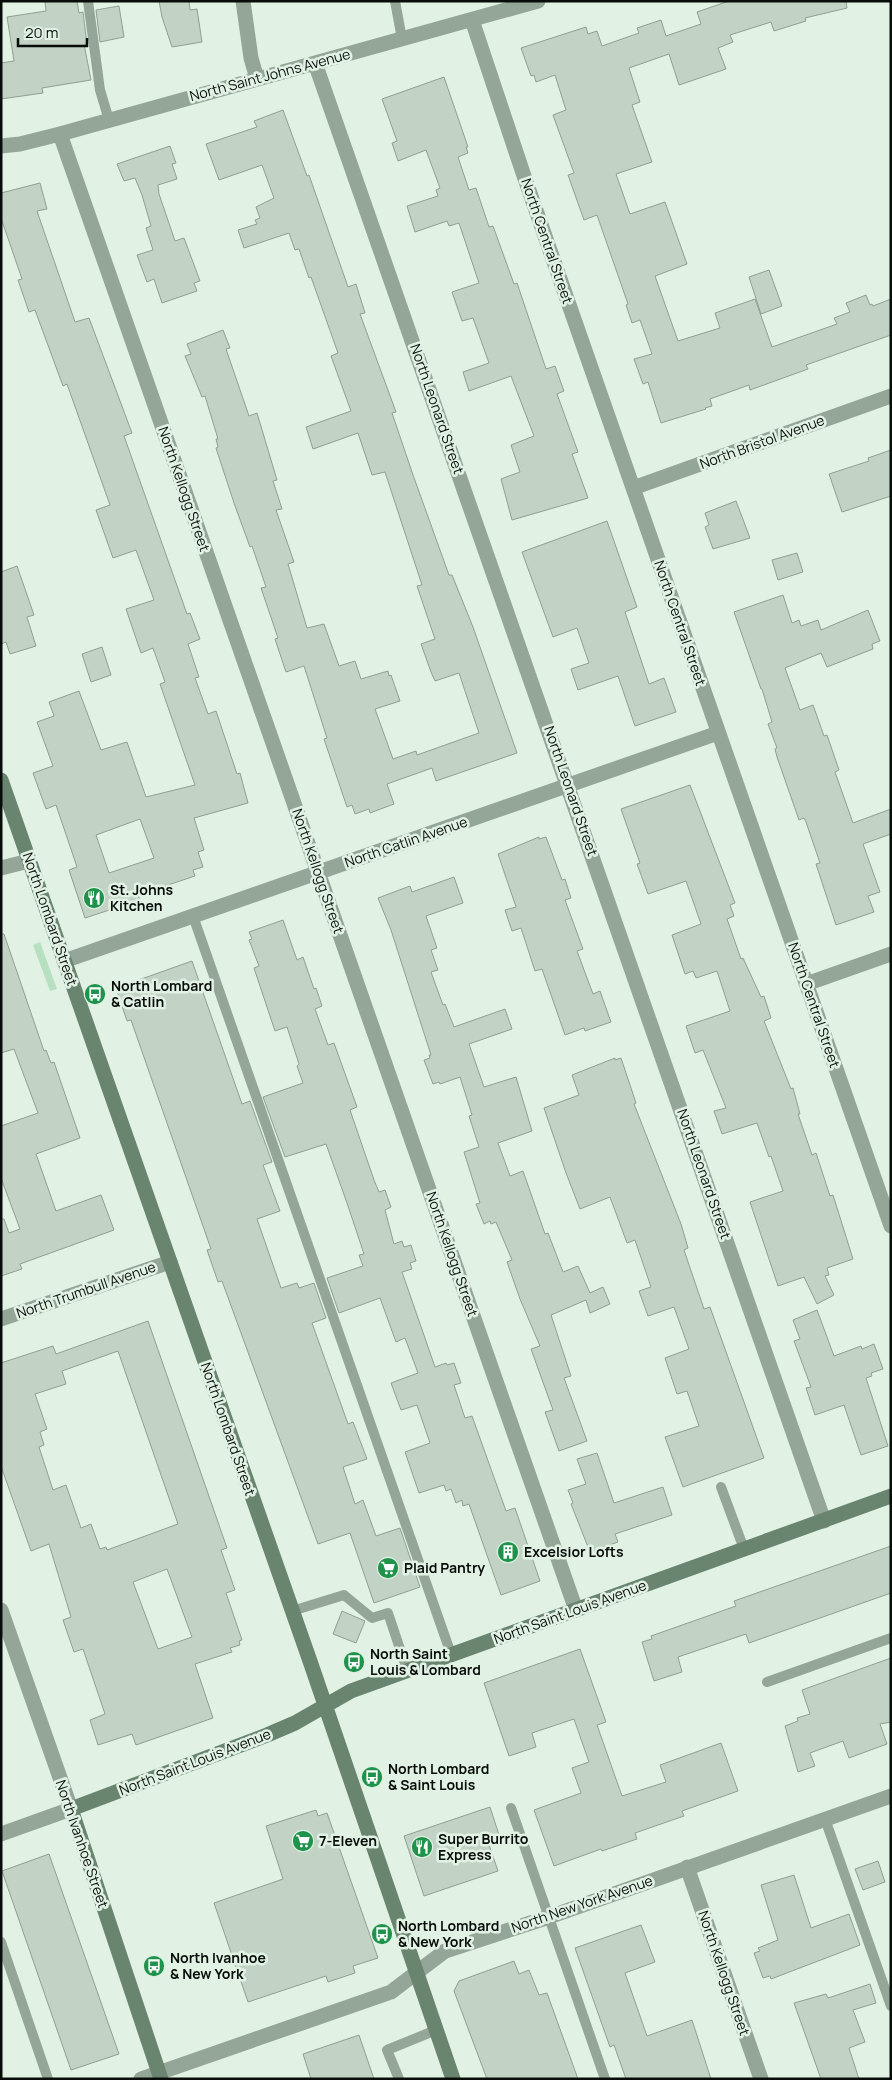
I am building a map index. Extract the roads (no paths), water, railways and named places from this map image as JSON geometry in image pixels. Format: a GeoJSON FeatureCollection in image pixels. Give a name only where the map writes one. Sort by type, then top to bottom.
{"type":"FeatureCollection","features":[{"type":"Feature","properties":{"kind":"main road","name":"North Lombard Street"},"geometry":{"type":"LineString","coordinates":[[1,780],[292,1611],[453,2079]]}},
{"type":"Feature","properties":{"kind":"main road","name":"North Saint Louis Avenue"},"geometry":{"type":"LineString","coordinates":[[70,1809],[295,1724],[350,1691],[891,1496]]}},
{"type":"Feature","properties":{"kind":"main road","name":"North Ivanhoe Street"},"geometry":{"type":"LineString","coordinates":[[70,1809],[160,2076]]}},
{"type":"Feature","properties":{"kind":"street"},"geometry":{"type":"LineString","coordinates":[[243,1],[256,79]]}},
{"type":"Feature","properties":{"kind":"street","name":"North Saint Johns Avenue"},"geometry":{"type":"LineString","coordinates":[[1,146],[20,144],[60,134],[538,1]]}},
{"type":"Feature","properties":{"kind":"street","name":"North Central Street"},"geometry":{"type":"LineString","coordinates":[[472,20],[718,733],[891,1226]]}},
{"type":"Feature","properties":{"kind":"street","name":"North Leonard Street"},"geometry":{"type":"LineString","coordinates":[[315,63],[824,1521]]}},
{"type":"Feature","properties":{"kind":"street","name":"North Kellogg Street"},"geometry":{"type":"LineString","coordinates":[[60,134],[576,1610]]}},
{"type":"Feature","properties":{"kind":"street","name":"North Bristol Avenue"},"geometry":{"type":"LineString","coordinates":[[633,488],[891,396]]}},
{"type":"Feature","properties":{"kind":"street","name":"North Catlin Avenue"},"geometry":{"type":"LineString","coordinates":[[64,961],[718,733]]}},
{"type":"Feature","properties":{"kind":"street"},"geometry":{"type":"LineString","coordinates":[[1,868],[30,861]]}},
{"type":"Feature","properties":{"kind":"street"},"geometry":{"type":"LineString","coordinates":[[806,984],[891,954]]}},
{"type":"Feature","properties":{"kind":"street","name":"North Trumbull Avenue"},"geometry":{"type":"LineString","coordinates":[[1,1319],[170,1262]]}},
{"type":"Feature","properties":{"kind":"street","name":"North Ivanhoe Street"},"geometry":{"type":"LineString","coordinates":[[1,1610],[70,1809]]}},
{"type":"Feature","properties":{"kind":"street","name":"North New York Avenue"},"geometry":{"type":"LineString","coordinates":[[141,2079],[160,2076],[391,1992],[445,1951],[549,1917],[891,1796]]}},
{"type":"Feature","properties":{"kind":"street","name":"North Saint Louis Avenue"},"geometry":{"type":"LineString","coordinates":[[1,1834],[70,1809]]}},
{"type":"Feature","properties":{"kind":"street","name":"North Kellogg Street"},"geometry":{"type":"LineString","coordinates":[[687,1867],[761,2079]]}},
{"type":"Feature","properties":{"kind":"lane"},"geometry":{"type":"LineString","coordinates":[[88,1],[100,90],[109,120]]}},
{"type":"Feature","properties":{"kind":"lane"},"geometry":{"type":"LineString","coordinates":[[395,1],[402,39]]}},
{"type":"Feature","properties":{"kind":"lane"},"geometry":{"type":"LineString","coordinates":[[192,916],[451,1654]]}},
{"type":"Feature","properties":{"kind":"lane"},"geometry":{"type":"LineString","coordinates":[[721,1487],[744,1549]]}},
{"type":"Feature","properties":{"kind":"lane"},"geometry":{"type":"LineString","coordinates":[[292,1611],[344,1594],[372,1618],[388,1613],[407,1670]]}},
{"type":"Feature","properties":{"kind":"lane"},"geometry":{"type":"LineString","coordinates":[[767,1682],[891,1638]]}},
{"type":"Feature","properties":{"kind":"lane"},"geometry":{"type":"LineString","coordinates":[[512,1808],[605,2079]]}},
{"type":"Feature","properties":{"kind":"lane"},"geometry":{"type":"LineString","coordinates":[[825,1819],[891,2006]]}},
{"type":"Feature","properties":{"kind":"lane"},"geometry":{"type":"LineString","coordinates":[[1,1942],[48,2079]]}},
{"type":"Feature","properties":{"kind":"lane"},"geometry":{"type":"LineString","coordinates":[[880,1976],[891,1971]]}},
{"type":"Feature","properties":{"kind":"lane"},"geometry":{"type":"LineString","coordinates":[[399,2079],[387,2050],[436,2030]]}},
{"type":"Feature","properties":{"kind":"place","name":"St. Johns Kitchen"},"geometry":{"type":"Point","coordinates":[94,898]}},
{"type":"Feature","properties":{"kind":"place","name":"North Lombard & Catlin"},"geometry":{"type":"Point","coordinates":[95,994]}},
{"type":"Feature","properties":{"kind":"place","name":"Excelsior Lofts"},"geometry":{"type":"Point","coordinates":[508,1552]}},
{"type":"Feature","properties":{"kind":"place","name":"Plaid Pantry"},"geometry":{"type":"Point","coordinates":[388,1568]}},
{"type":"Feature","properties":{"kind":"place","name":"North Saint Louis & Lombard"},"geometry":{"type":"Point","coordinates":[354,1662]}},
{"type":"Feature","properties":{"kind":"place","name":"North Lombard & Saint Louis"},"geometry":{"type":"Point","coordinates":[372,1777]}},
{"type":"Feature","properties":{"kind":"place","name":"7-Eleven"},"geometry":{"type":"Point","coordinates":[303,1841]}},
{"type":"Feature","properties":{"kind":"place","name":"Super Burrito Express"},"geometry":{"type":"Point","coordinates":[422,1847]}},
{"type":"Feature","properties":{"kind":"place","name":"North Lombard & New York"},"geometry":{"type":"Point","coordinates":[382,1934]}},
{"type":"Feature","properties":{"kind":"place","name":"North Ivanhoe & New York"},"geometry":{"type":"Point","coordinates":[154,1966]}}]}
